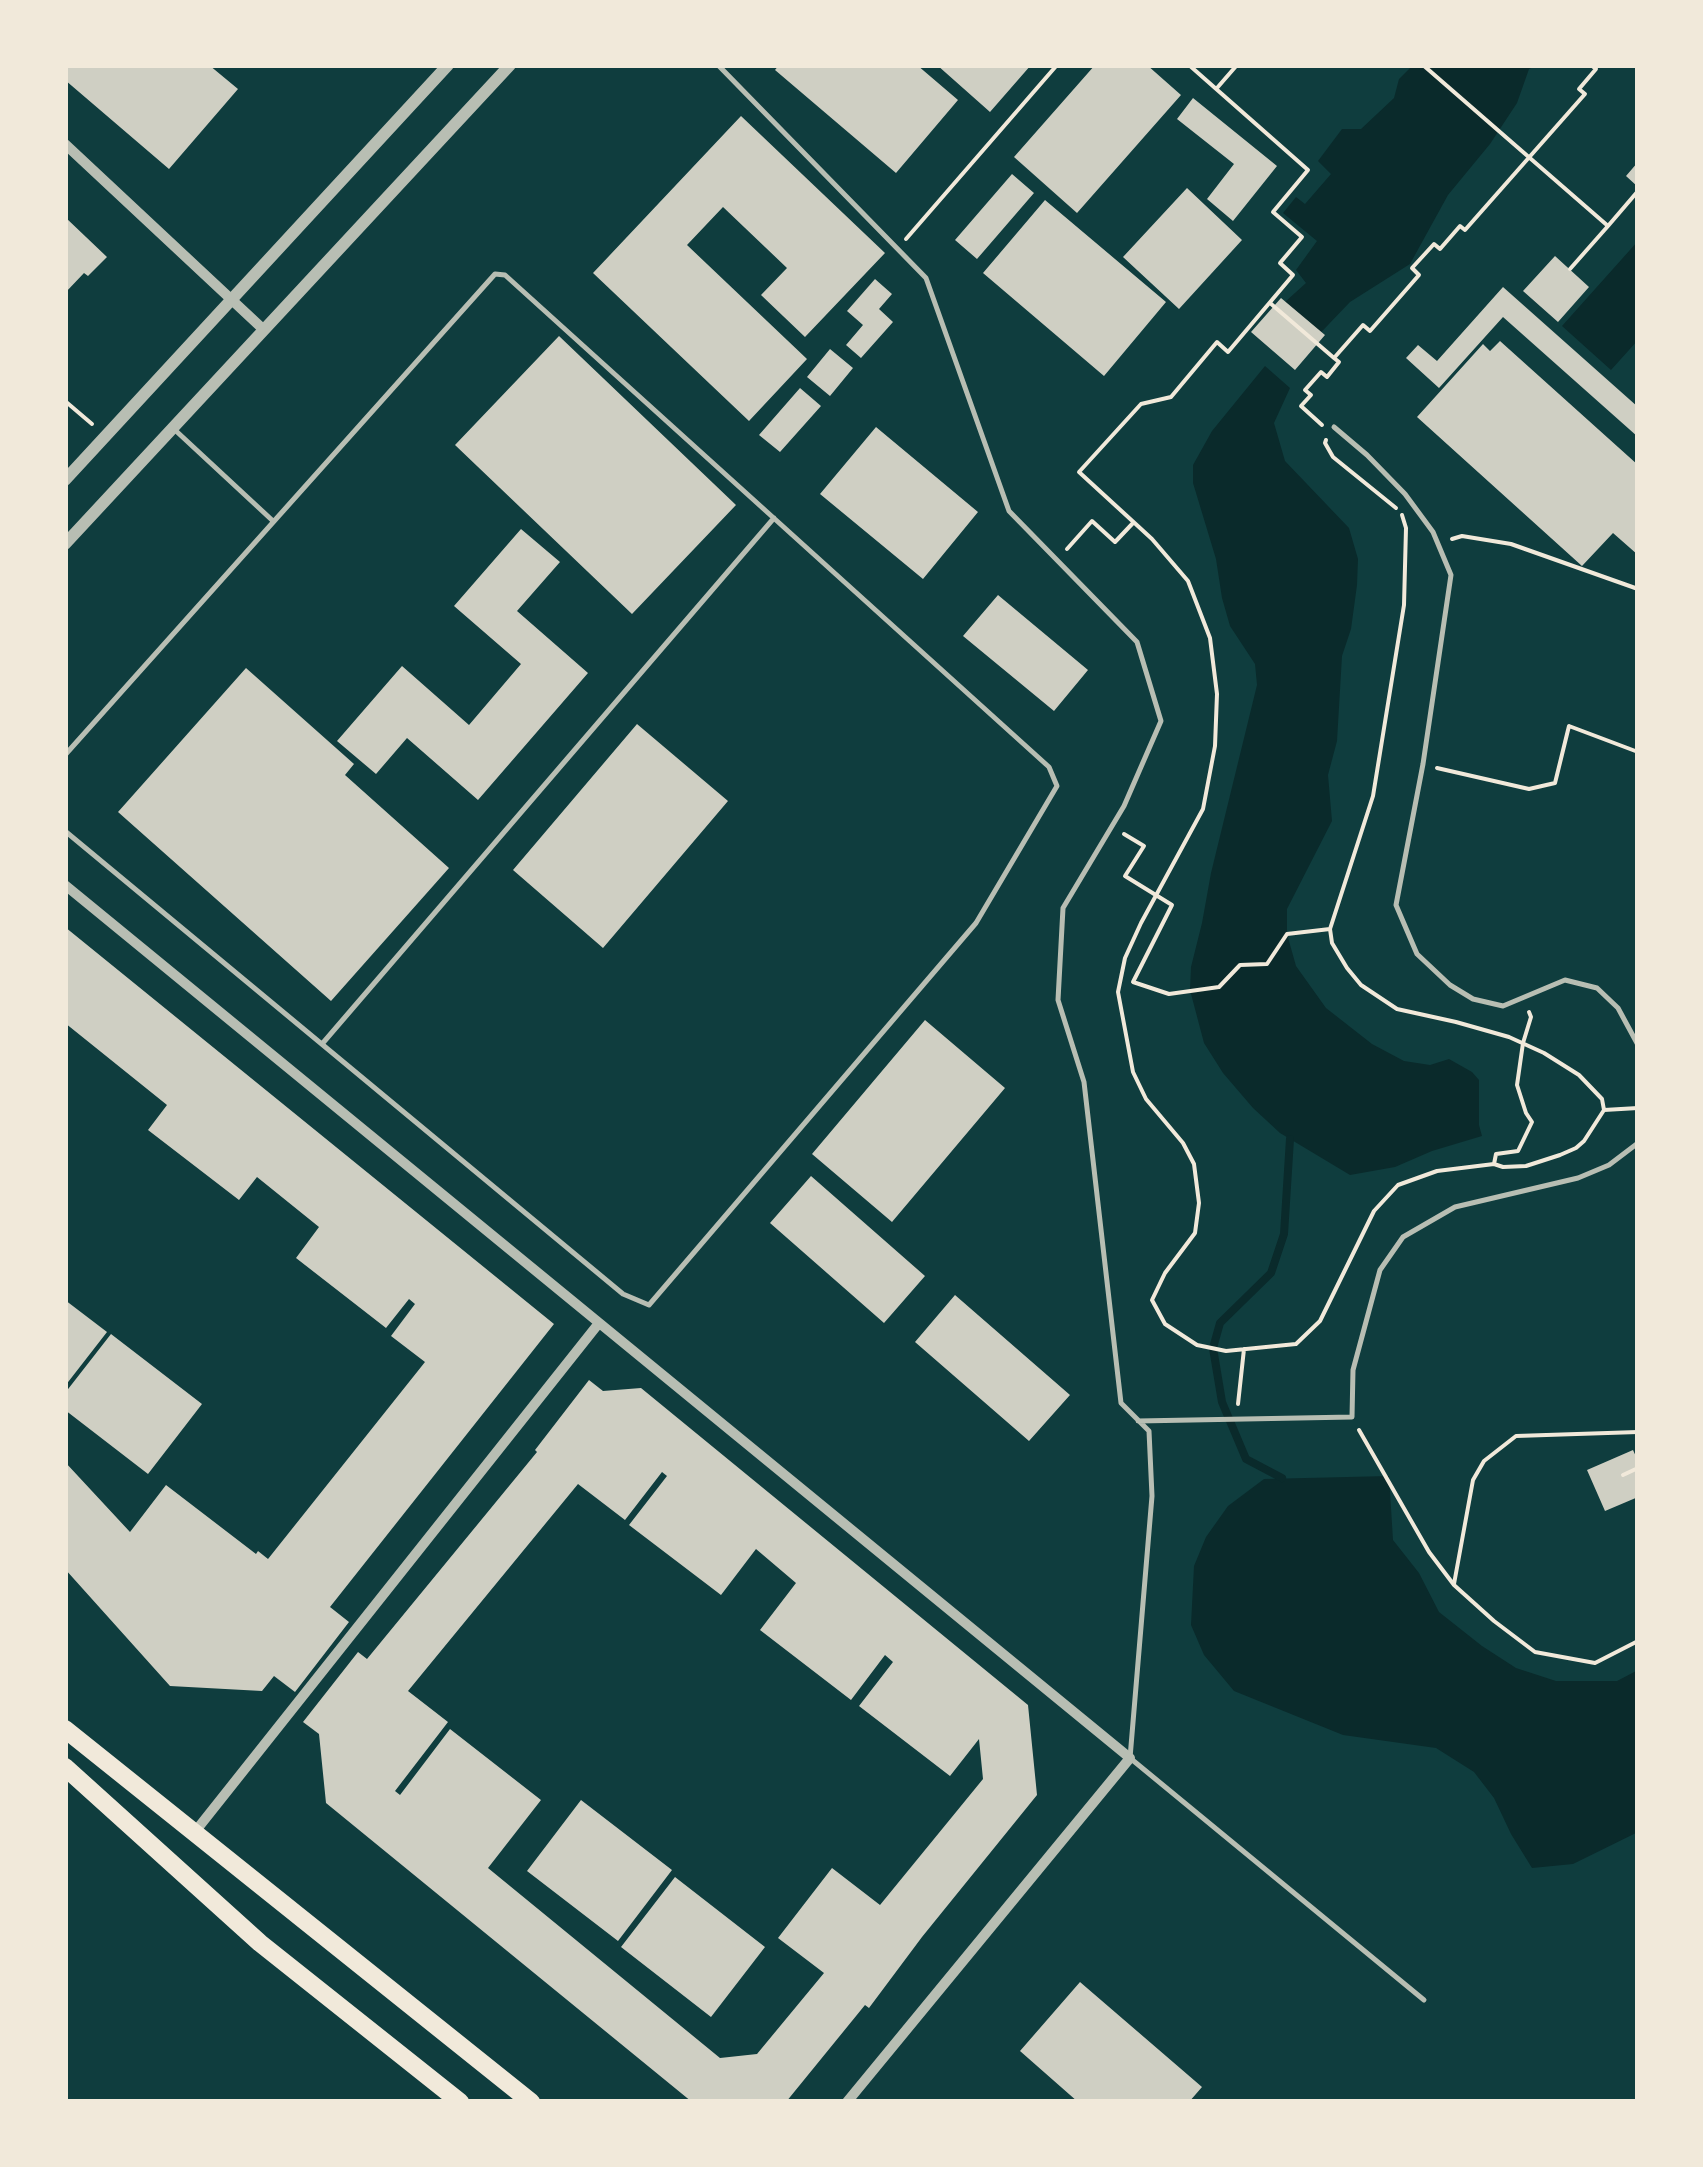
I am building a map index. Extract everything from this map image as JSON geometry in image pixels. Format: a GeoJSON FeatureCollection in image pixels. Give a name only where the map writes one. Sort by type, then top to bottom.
{"type":"FeatureCollection","features":[{"type":"Feature","properties":{"kind":"highway"},"geometry":{"type":"LineString","coordinates":[[65,1729],[530,2102]]}},
{"type":"Feature","properties":{"kind":"highway"},"geometry":{"type":"LineString","coordinates":[[65,1768],[260,1943],[460,2102]]}},
{"type":"Feature","properties":{"kind":"street"},"geometry":{"type":"LineString","coordinates":[[65,480],[448,65]]}},
{"type":"Feature","properties":{"kind":"street"},"geometry":{"type":"LineString","coordinates":[[65,544],[510,65]]}},
{"type":"Feature","properties":{"kind":"street"},"geometry":{"type":"LineString","coordinates":[[65,144],[264,330]]}},
{"type":"Feature","properties":{"kind":"street"},"geometry":{"type":"LineString","coordinates":[[65,885],[1130,1758],[846,2102]]}},
{"type":"Feature","properties":{"kind":"street"},"geometry":{"type":"LineString","coordinates":[[194,1833],[599,1322]]}},
{"type":"Feature","properties":{"kind":"lane"},"geometry":{"type":"LineString","coordinates":[[718,65],[926,278],[1009,511],[1137,642],[1161,721],[1124,806],[1063,908],[1058,1000],[1084,1082],[1121,1403],[1149,1431],[1152,1496],[1130,1758],[1424,2000]]}},
{"type":"Feature","properties":{"kind":"lane"},"geometry":{"type":"LineString","coordinates":[[65,755],[495,274],[506,276],[1049,767],[1058,786],[976,923],[649,1305],[623,1294],[65,831]]}},
{"type":"Feature","properties":{"kind":"lane"},"geometry":{"type":"LineString","coordinates":[[173,428],[274,521]]}},
{"type":"Feature","properties":{"kind":"lane"},"geometry":{"type":"LineString","coordinates":[[1334,428],[1405,494],[1433,532],[1450,575],[1423,764],[1396,904],[1418,954],[1450,985],[1473,999],[1503,1006],[1566,980],[1597,988],[1618,1008],[1638,1045]]}},
{"type":"Feature","properties":{"kind":"lane"},"geometry":{"type":"LineString","coordinates":[[322,1044],[774,518]]}},
{"type":"Feature","properties":{"kind":"lane"},"geometry":{"type":"LineString","coordinates":[[1138,1420],[1352,1417],[1353,1370],[1380,1270],[1403,1236],[1455,1207],[1578,1178],[1609,1165],[1638,1143]]}},
{"type":"Feature","properties":{"kind":"path"},"geometry":{"type":"LineString","coordinates":[[898,249],[1058,65]]}},
{"type":"Feature","properties":{"kind":"path"},"geometry":{"type":"LineString","coordinates":[[1189,65],[1308,170],[1273,212],[1302,236],[1280,263],[1294,274],[1228,352],[1217,342],[1170,397],[1141,404],[1080,472],[1152,540],[1188,581],[1210,638],[1217,694],[1216,746],[1204,809],[1125,958],[1118,992],[1134,1072],[1146,1099],[1183,1142],[1194,1164],[1199,1203],[1195,1233],[1165,1273],[1152,1300],[1165,1324],[1197,1345],[1226,1351],[1296,1344],[1308,1335],[1320,1321],[1374,1211],[1398,1185],[1437,1171],[1494,1164],[1526,1166],[1576,1148],[1604,1110],[1602,1099],[1579,1075],[1544,1053],[1456,1022],[1398,1009],[1361,985],[1332,943],[1330,930],[1373,796],[1404,605],[1406,528],[1401,512],[1333,457],[1325,443],[1330,432],[1301,406],[1310,395],[1305,390],[1321,372],[1326,377],[1339,362],[1270,303]]}},
{"type":"Feature","properties":{"kind":"path"},"geometry":{"type":"LineString","coordinates":[[1216,89],[1236,65]]}},
{"type":"Feature","properties":{"kind":"path"},"geometry":{"type":"LineString","coordinates":[[1423,65],[1608,226]]}},
{"type":"Feature","properties":{"kind":"path"},"geometry":{"type":"LineString","coordinates":[[1334,358],[1363,325],[1370,331],[1419,274],[1412,268],[1434,244],[1440,249],[1460,226],[1465,230],[1585,94],[1579,89],[1596,69],[1591,65]]}},
{"type":"Feature","properties":{"kind":"path"},"geometry":{"type":"LineString","coordinates":[[1570,270],[1638,191]]}},
{"type":"Feature","properties":{"kind":"path"},"geometry":{"type":"LineString","coordinates":[[65,401],[106,436]]}},
{"type":"Feature","properties":{"kind":"path"},"geometry":{"type":"LineString","coordinates":[[1057,560],[1092,521],[1116,542],[1133,523]]}},
{"type":"Feature","properties":{"kind":"path"},"geometry":{"type":"LineString","coordinates":[[1438,544],[1462,536],[1511,544],[1638,589]]}},
{"type":"Feature","properties":{"kind":"path"},"geometry":{"type":"LineString","coordinates":[[1423,764],[1529,789],[1554,784],[1569,726],[1638,752]]}},
{"type":"Feature","properties":{"kind":"path"},"geometry":{"type":"LineString","coordinates":[[1112,826],[1144,846],[1125,876],[1172,905],[1134,982],[1169,994],[1219,987],[1240,965],[1267,964],[1286,934],[1330,930]]}},
{"type":"Feature","properties":{"kind":"path"},"geometry":{"type":"LineString","coordinates":[[1494,1164],[1496,1154],[1518,1151],[1532,1122],[1517,1085],[1530,1017],[1524,997]]}},
{"type":"Feature","properties":{"kind":"path"},"geometry":{"type":"LineString","coordinates":[[1604,1110],[1638,1108]]}},
{"type":"Feature","properties":{"kind":"path"},"geometry":{"type":"LineString","coordinates":[[1237,1420],[1244,1349]]}},
{"type":"Feature","properties":{"kind":"path"},"geometry":{"type":"LineString","coordinates":[[1352,1417],[1429,1552],[1454,1585],[1494,1621],[1535,1652],[1595,1663],[1638,1641]]}},
{"type":"Feature","properties":{"kind":"path"},"geometry":{"type":"LineString","coordinates":[[1454,1585],[1473,1480],[1484,1461],[1516,1436],[1638,1432]]}},
{"type":"Feature","properties":{"kind":"path"},"geometry":{"type":"LineString","coordinates":[[1623,1475],[1638,1468]]}},
{"type":"Feature","properties":{"kind":"water"},"geometry":{"type":"Polygon","coordinates":[[[1413,65],[1539,65],[1529,69],[1517,103],[1448,195],[1410,264],[1350,302],[1306,348],[1285,302],[1306,283],[1296,270],[1317,241],[1283,213],[1296,197],[1305,204],[1331,174],[1318,161],[1342,129],[1361,129],[1394,98],[1399,79],[1413,65]]]}},
{"type":"Feature","properties":{"kind":"water"},"geometry":{"type":"Polygon","coordinates":[[[1638,241],[1638,340],[1611,370],[1562,326],[1638,241]]]}},
{"type":"Feature","properties":{"kind":"water"},"geometry":{"type":"Polygon","coordinates":[[[1265,366],[1290,388],[1274,423],[1285,461],[1349,528],[1358,559],[1351,629],[1342,656],[1337,741],[1328,775],[1332,821],[1287,909],[1287,934],[1296,966],[1326,1008],[1372,1044],[1404,1061],[1430,1065],[1449,1059],[1479,1080],[1482,1136],[1395,1167],[1350,1175],[1280,1133],[1253,1108],[1204,1043],[1190,990],[1191,967],[1211,873],[1257,685],[1255,664],[1230,626],[1216,559],[1193,483],[1193,465],[1212,431],[1265,366]]]}},
{"type":"Feature","properties":{"kind":"water"},"geometry":{"type":"Polygon","coordinates":[[[1389,1476],[1393,1540],[1419,1573],[1439,1612],[1482,1646],[1516,1668],[1556,1681],[1617,1681],[1638,1670],[1638,1832],[1573,1864],[1532,1868],[1494,1798],[1474,1772],[1436,1748],[1343,1735],[1234,1691],[1204,1655],[1191,1625],[1194,1566],[1206,1537],[1228,1506],[1264,1479],[1389,1476]]]}},
{"type":"Feature","properties":{"kind":"building"},"geometry":{"type":"Polygon","coordinates":[[[65,65],[209,65],[238,89],[169,169],[65,80],[65,65]]]}},
{"type":"Feature","properties":{"kind":"building"},"geometry":{"type":"Polygon","coordinates":[[[779,65],[917,65],[958,100],[896,173],[775,70],[779,65]]]}},
{"type":"Feature","properties":{"kind":"building"},"geometry":{"type":"Polygon","coordinates":[[[937,65],[1031,65],[990,112],[937,65]]]}},
{"type":"Feature","properties":{"kind":"building"},"geometry":{"type":"Polygon","coordinates":[[[1095,65],[1147,65],[1181,95],[1077,213],[1014,157],[1095,65]]]}},
{"type":"Feature","properties":{"kind":"building"},"geometry":{"type":"Polygon","coordinates":[[[1193,98],[1277,166],[1233,221],[1207,199],[1234,164],[1177,119],[1193,98]]]}},
{"type":"Feature","properties":{"kind":"building"},"geometry":{"type":"Polygon","coordinates":[[[741,116],[885,253],[805,337],[761,295],[787,268],[723,207],[687,245],[807,359],[749,421],[593,273],[741,116]]]}},
{"type":"Feature","properties":{"kind":"building"},"geometry":{"type":"Polygon","coordinates":[[[1638,162],[1638,187],[1626,176],[1638,162]]]}},
{"type":"Feature","properties":{"kind":"building"},"geometry":{"type":"Polygon","coordinates":[[[1012,174],[1034,193],[977,259],[955,240],[1012,174]]]}},
{"type":"Feature","properties":{"kind":"building"},"geometry":{"type":"Polygon","coordinates":[[[1187,188],[1242,240],[1179,309],[1123,257],[1187,188]]]}},
{"type":"Feature","properties":{"kind":"building"},"geometry":{"type":"Polygon","coordinates":[[[1045,200],[1166,302],[1104,376],[983,273],[1045,200]]]}},
{"type":"Feature","properties":{"kind":"building"},"geometry":{"type":"Polygon","coordinates":[[[65,217],[107,257],[65,293],[65,217]]]}},
{"type":"Feature","properties":{"kind":"building"},"geometry":{"type":"Polygon","coordinates":[[[1555,256],[1589,287],[1558,322],[1523,291],[1555,256]]]}},
{"type":"Feature","properties":{"kind":"building"},"geometry":{"type":"Polygon","coordinates":[[[875,279],[892,294],[879,309],[893,322],[861,358],[846,345],[863,325],[847,311],[875,279]]]}},
{"type":"Feature","properties":{"kind":"building"},"geometry":{"type":"Polygon","coordinates":[[[1503,287],[1638,407],[1638,437],[1503,317],[1439,388],[1406,358],[1418,345],[1437,361],[1503,287]]]}},
{"type":"Feature","properties":{"kind":"building"},"geometry":{"type":"Polygon","coordinates":[[[1281,298],[1325,335],[1295,370],[1251,332],[1281,298]]]}},
{"type":"Feature","properties":{"kind":"building"},"geometry":{"type":"Polygon","coordinates":[[[559,336],[736,505],[632,614],[455,445],[559,336]]]}},
{"type":"Feature","properties":{"kind":"building"},"geometry":{"type":"Polygon","coordinates":[[[1500,341],[1638,465],[1638,555],[1613,533],[1582,566],[1417,417],[1483,344],[1490,351],[1500,341]]]}},
{"type":"Feature","properties":{"kind":"building"},"geometry":{"type":"Polygon","coordinates":[[[830,349],[853,368],[830,396],[807,377],[830,349]]]}},
{"type":"Feature","properties":{"kind":"building"},"geometry":{"type":"Polygon","coordinates":[[[800,388],[821,406],[780,452],[759,435],[800,388]]]}},
{"type":"Feature","properties":{"kind":"building"},"geometry":{"type":"Polygon","coordinates":[[[876,427],[978,512],[923,579],[820,494],[876,427]]]}},
{"type":"Feature","properties":{"kind":"building"},"geometry":{"type":"Polygon","coordinates":[[[521,529],[560,562],[517,611],[588,673],[478,800],[407,738],[376,774],[337,741],[402,666],[469,725],[521,664],[454,606],[521,529]]]}},
{"type":"Feature","properties":{"kind":"building"},"geometry":{"type":"Polygon","coordinates":[[[998,595],[1088,670],[1054,711],[963,636],[998,595]]]}},
{"type":"Feature","properties":{"kind":"building"},"geometry":{"type":"Polygon","coordinates":[[[246,668],[354,764],[345,775],[449,868],[331,1001],[118,812],[246,668]]]}},
{"type":"Feature","properties":{"kind":"building"},"geometry":{"type":"Polygon","coordinates":[[[637,724],[728,801],[603,948],[513,870],[637,724]]]}},
{"type":"Feature","properties":{"kind":"building"},"geometry":{"type":"Polygon","coordinates":[[[65,927],[554,1324],[330,1607],[349,1622],[295,1692],[274,1676],[262,1691],[170,1686],[65,1569],[65,1462],[130,1532],[166,1485],[268,1559],[425,1362],[391,1336],[415,1304],[409,1299],[386,1328],[296,1258],[319,1227],[257,1177],[239,1200],[148,1130],[167,1105],[65,1023],[65,927]]]}},
{"type":"Feature","properties":{"kind":"building"},"geometry":{"type":"Polygon","coordinates":[[[925,1020],[1005,1088],[892,1222],[812,1154],[925,1020]]]}},
{"type":"Feature","properties":{"kind":"building"},"geometry":{"type":"Polygon","coordinates":[[[811,1176],[925,1276],[884,1323],[770,1223],[811,1176]]]}},
{"type":"Feature","properties":{"kind":"building"},"geometry":{"type":"Polygon","coordinates":[[[955,1295],[1070,1395],[1029,1441],[915,1342],[955,1295]]]}},
{"type":"Feature","properties":{"kind":"building"},"geometry":{"type":"Polygon","coordinates":[[[65,1300],[107,1332],[65,1386],[65,1300]]]}},
{"type":"Feature","properties":{"kind":"building"},"geometry":{"type":"Polygon","coordinates":[[[111,1334],[202,1404],[148,1474],[65,1410],[65,1393],[111,1334]]]}},
{"type":"Feature","properties":{"kind":"building"},"geometry":{"type":"Polygon","coordinates":[[[589,1380],[603,1391],[641,1388],[1028,1705],[1037,1795],[869,2008],[865,2005],[786,2102],[692,2102],[326,1803],[319,1734],[303,1722],[358,1652],[367,1659],[589,1380]],[[662,1472],[625,1520],[578,1484],[408,1691],[448,1722],[395,1791],[400,1795],[450,1729],[541,1800],[488,1868],[720,2058],[757,2054],[824,1973],[778,1938],[832,1868],[880,1905],[983,1779],[979,1739],[950,1776],[859,1706],[893,1662],[885,1655],[851,1700],[760,1630],[796,1583],[756,1549],[721,1595],[629,1525],[667,1476],[662,1472]]]}},
{"type":"Feature","properties":{"kind":"building"},"geometry":{"type":"Polygon","coordinates":[[[1633,1450],[1638,1461],[1638,1497],[1605,1511],[1587,1470],[1633,1450]]]}},
{"type":"Feature","properties":{"kind":"building"},"geometry":{"type":"Polygon","coordinates":[[[581,1800],[672,1870],[618,1941],[527,1871],[581,1800]]]}},
{"type":"Feature","properties":{"kind":"building"},"geometry":{"type":"Polygon","coordinates":[[[675,1877],[765,1947],[711,2017],[621,1947],[675,1877]]]}},
{"type":"Feature","properties":{"kind":"building"},"geometry":{"type":"Polygon","coordinates":[[[1080,1982],[1202,2087],[1189,2102],[1078,2102],[1020,2051],[1080,1982]]]}},
{"type":"Feature","properties":{"kind":"waterway"},"geometry":{"type":"LineString","coordinates":[[1282,1478],[1246,1459],[1222,1402],[1213,1348],[1220,1323],[1271,1273],[1284,1234],[1290,1139]]}}]}
